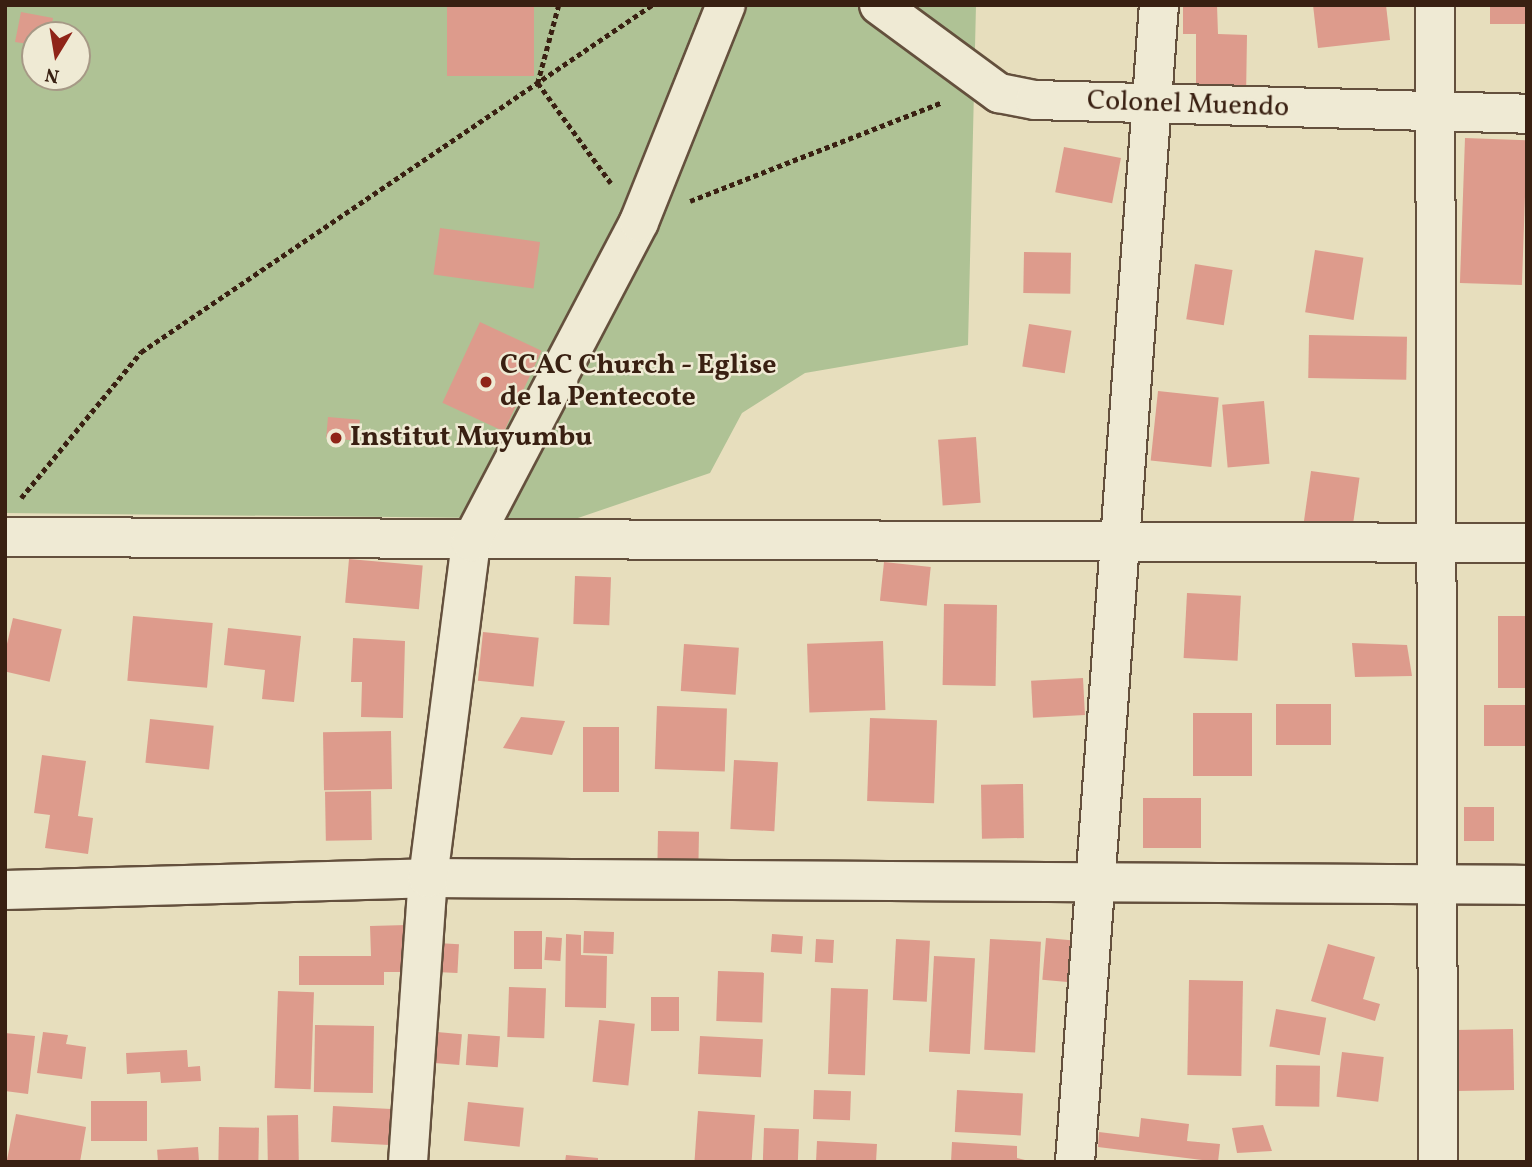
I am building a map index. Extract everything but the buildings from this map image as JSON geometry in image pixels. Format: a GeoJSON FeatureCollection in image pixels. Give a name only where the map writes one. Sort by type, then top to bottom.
{"type":"FeatureCollection","features":[{"type":"Feature","properties":{"kind":"street"},"geometry":{"type":"LineString","coordinates":[[408,1162],[428,878],[471,542],[639,222],[726,5]]}},
{"type":"Feature","properties":{"kind":"street"},"geometry":{"type":"LineString","coordinates":[[879,5],[999,93]]}},
{"type":"Feature","properties":{"kind":"street"},"geometry":{"type":"LineString","coordinates":[[1075,1162],[1159,5]]}},
{"type":"Feature","properties":{"kind":"street"},"geometry":{"type":"LineString","coordinates":[[1435,5],[1437,112],[1432,542],[1440,886],[1438,1162]]}},
{"type":"Feature","properties":{"kind":"street","name":"Colonel Muendo"},"geometry":{"type":"LineString","coordinates":[[999,93],[1153,104],[1527,114]]}},
{"type":"Feature","properties":{"kind":"street"},"geometry":{"type":"LineString","coordinates":[[10,522],[471,542],[1120,546],[1527,543]]}},
{"type":"Feature","properties":{"kind":"street"},"geometry":{"type":"LineString","coordinates":[[5,890],[428,878],[1527,885]]}},
{"type":"Feature","properties":{"kind":"path"},"geometry":{"type":"LineString","coordinates":[[537,83],[559,5]]}},
{"type":"Feature","properties":{"kind":"path"},"geometry":{"type":"LineString","coordinates":[[10,522],[141,352],[652,5]]}},
{"type":"Feature","properties":{"kind":"path"},"geometry":{"type":"LineString","coordinates":[[537,83],[639,222],[946,100],[999,93]]}},
{"type":"Feature","properties":{"kind":"green space"},"geometry":{"type":"Polygon","coordinates":[[[5,5],[976,5],[968,345],[805,373],[742,413],[710,473],[575,519],[5,513],[5,5]]]}},
{"type":"Feature","properties":{"kind":"place","name":"CCAC Church - Eglise de la Pentecote"},"geometry":{"type":"Point","coordinates":[486,382]}},
{"type":"Feature","properties":{"kind":"place","name":"Institut Muyumbu"},"geometry":{"type":"Point","coordinates":[336,438]}}]}
